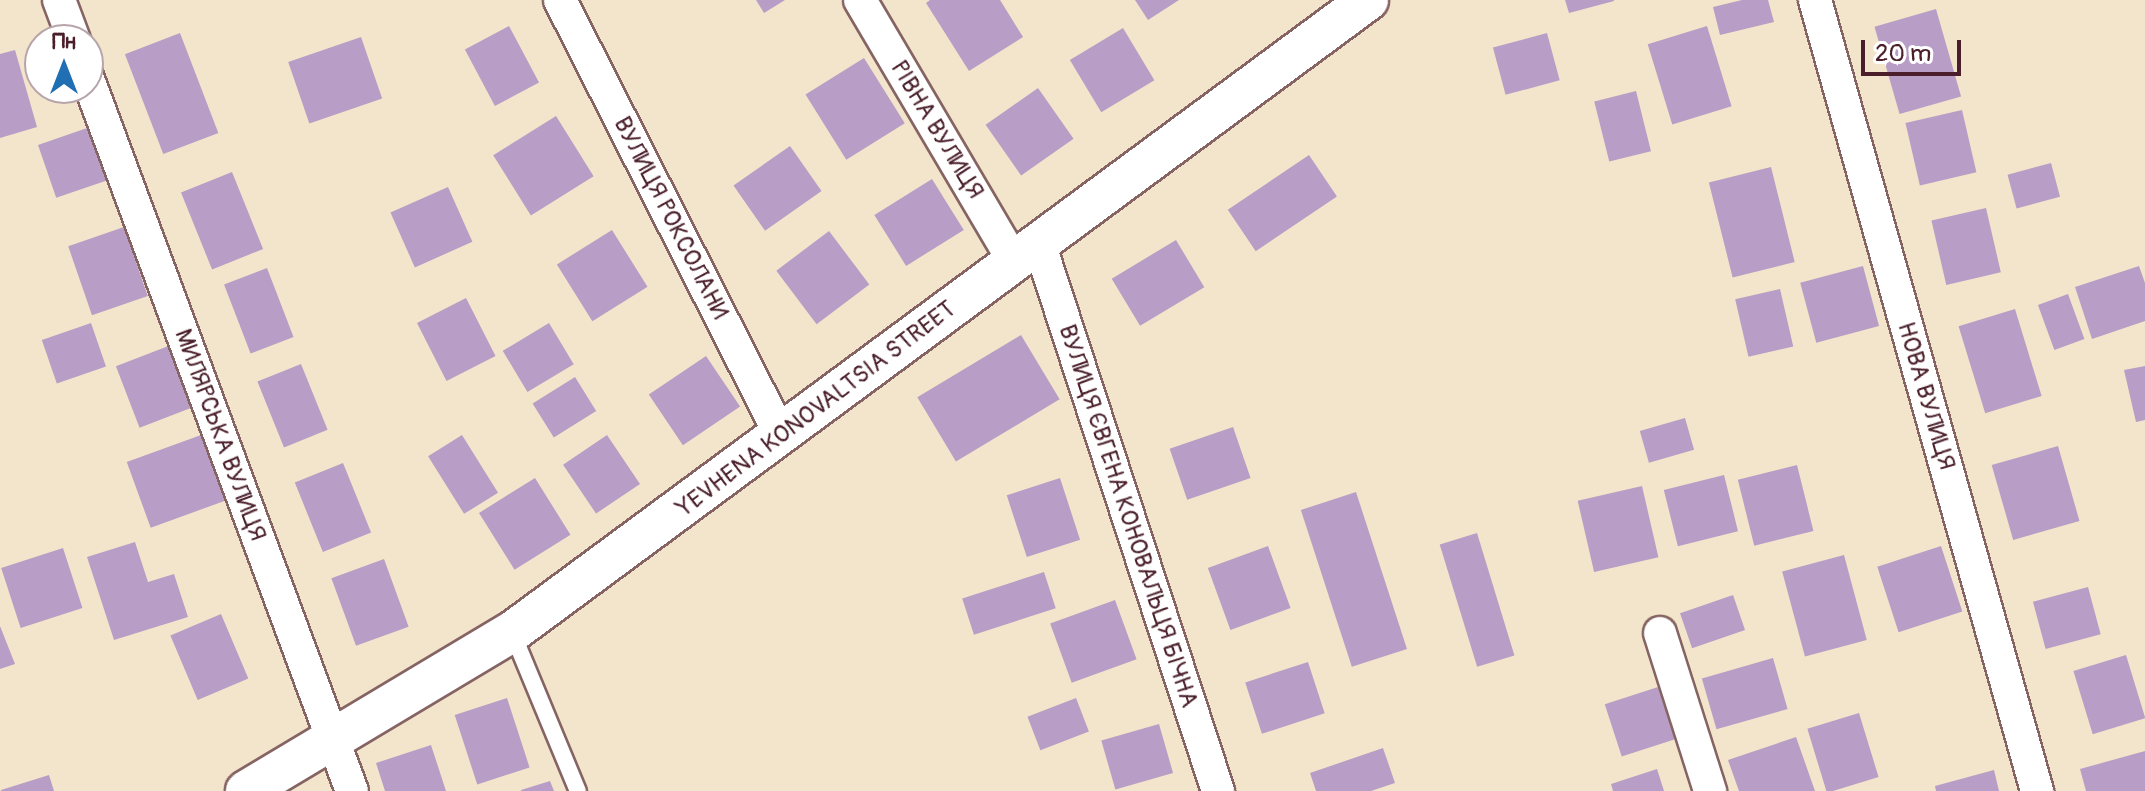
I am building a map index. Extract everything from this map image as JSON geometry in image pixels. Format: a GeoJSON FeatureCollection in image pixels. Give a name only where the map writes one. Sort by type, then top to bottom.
{"type":"FeatureCollection","features":[{"type":"Feature","properties":{"kind":"street"},"geometry":{"type":"LineString","coordinates":[[59,0],[68,24]]}},
{"type":"Feature","properties":{"kind":"street","name":"ВУЛИЦЯ РОКСОЛАНИ"},"geometry":{"type":"LineString","coordinates":[[560,0],[782,437]]}},
{"type":"Feature","properties":{"kind":"street","name":"РІВНА ВУЛИЦЯ"},"geometry":{"type":"LineString","coordinates":[[860,0],[1026,250]]}},
{"type":"Feature","properties":{"kind":"street","name":"YEVHENA KONOVALTSIA STREET"},"geometry":{"type":"LineString","coordinates":[[246,791],[335,742],[512,632],[782,437],[1026,250],[1368,0]]}},
{"type":"Feature","properties":{"kind":"street","name":"НОВА ВУЛИЦЯ"},"geometry":{"type":"LineString","coordinates":[[1815,0],[2037,791]]}},
{"type":"Feature","properties":{"kind":"street","name":"МИЛЯРСЬКА ВУЛИЦЯ"},"geometry":{"type":"LineString","coordinates":[[97,104],[352,791]]}},
{"type":"Feature","properties":{"kind":"street","name":"ВУЛИЦЯ ЄВГЕНА КОНОВАЛЬЦЯ БІЧНА"},"geometry":{"type":"LineString","coordinates":[[1026,250],[1218,791]]}},
{"type":"Feature","properties":{"kind":"street"},"geometry":{"type":"LineString","coordinates":[[1660,633],[1710,791]]}},
{"type":"Feature","properties":{"kind":"lane"},"geometry":{"type":"LineString","coordinates":[[512,632],[578,791]]}},
{"type":"Feature","properties":{"kind":"building"},"geometry":{"type":"Polygon","coordinates":[[[756,0],[785,0],[764,13],[756,0]]]}},
{"type":"Feature","properties":{"kind":"building"},"geometry":{"type":"Polygon","coordinates":[[[930,0],[1000,0],[1023,37],[969,71],[926,3],[930,0]]]}},
{"type":"Feature","properties":{"kind":"building"},"geometry":{"type":"Polygon","coordinates":[[[1135,0],[1179,0],[1148,20],[1135,0]]]}},
{"type":"Feature","properties":{"kind":"building"},"geometry":{"type":"Polygon","coordinates":[[[1565,0],[1614,0],[1614,1],[1569,13],[1565,0]]]}},
{"type":"Feature","properties":{"kind":"building"},"geometry":{"type":"Polygon","coordinates":[[[1742,0],[1768,0],[1774,22],[1720,35],[1713,7],[1742,0]]]}},
{"type":"Feature","properties":{"kind":"building"},"geometry":{"type":"Polygon","coordinates":[[[1936,9],[1961,96],[1900,114],[1874,27],[1936,9]]]}},
{"type":"Feature","properties":{"kind":"building"},"geometry":{"type":"Polygon","coordinates":[[[509,26],[539,83],[495,106],[465,49],[509,26]]]}},
{"type":"Feature","properties":{"kind":"building"},"geometry":{"type":"Polygon","coordinates":[[[1707,26],[1732,106],[1672,124],[1648,44],[1707,26]]]}},
{"type":"Feature","properties":{"kind":"building"},"geometry":{"type":"Polygon","coordinates":[[[1123,28],[1154,80],[1101,112],[1070,60],[1123,28]]]}},
{"type":"Feature","properties":{"kind":"building"},"geometry":{"type":"Polygon","coordinates":[[[180,33],[218,133],[163,154],[125,54],[180,33]]]}},
{"type":"Feature","properties":{"kind":"building"},"geometry":{"type":"Polygon","coordinates":[[[1547,33],[1560,80],[1506,95],[1493,47],[1547,33]]]}},
{"type":"Feature","properties":{"kind":"building"},"geometry":{"type":"Polygon","coordinates":[[[361,37],[382,98],[309,124],[288,62],[361,37]]]}},
{"type":"Feature","properties":{"kind":"building"},"geometry":{"type":"Polygon","coordinates":[[[15,50],[24,82],[24,104],[30,104],[37,127],[0,138],[0,54],[15,50]]]}},
{"type":"Feature","properties":{"kind":"building"},"geometry":{"type":"Polygon","coordinates":[[[864,58],[905,123],[846,160],[805,95],[864,58]]]}},
{"type":"Feature","properties":{"kind":"building"},"geometry":{"type":"Polygon","coordinates":[[[1038,88],[1074,139],[1021,175],[986,125],[1038,88]]]}},
{"type":"Feature","properties":{"kind":"building"},"geometry":{"type":"Polygon","coordinates":[[[1636,91],[1651,151],[1609,162],[1594,101],[1636,91]]]}},
{"type":"Feature","properties":{"kind":"building"},"geometry":{"type":"Polygon","coordinates":[[[1962,110],[1976,172],[1920,185],[1905,123],[1962,110]]]}},
{"type":"Feature","properties":{"kind":"building"},"geometry":{"type":"Polygon","coordinates":[[[556,116],[594,176],[531,215],[493,155],[556,116]]]}},
{"type":"Feature","properties":{"kind":"building"},"geometry":{"type":"Polygon","coordinates":[[[90,127],[108,180],[56,198],[38,145],[90,127]]]}},
{"type":"Feature","properties":{"kind":"building"},"geometry":{"type":"Polygon","coordinates":[[[790,146],[822,191],[765,231],[733,186],[790,146]]]}},
{"type":"Feature","properties":{"kind":"building"},"geometry":{"type":"Polygon","coordinates":[[[1309,155],[1337,196],[1256,251],[1228,210],[1309,155]]]}},
{"type":"Feature","properties":{"kind":"building"},"geometry":{"type":"Polygon","coordinates":[[[2051,163],[2060,197],[2017,208],[2008,175],[2051,163]]]}},
{"type":"Feature","properties":{"kind":"building"},"geometry":{"type":"Polygon","coordinates":[[[1771,167],[1795,262],[1733,278],[1709,182],[1771,167]]]}},
{"type":"Feature","properties":{"kind":"building"},"geometry":{"type":"Polygon","coordinates":[[[232,172],[263,249],[212,270],[181,193],[232,172]]]}},
{"type":"Feature","properties":{"kind":"building"},"geometry":{"type":"Polygon","coordinates":[[[932,179],[964,230],[906,266],[874,215],[932,179]]]}},
{"type":"Feature","properties":{"kind":"building"},"geometry":{"type":"Polygon","coordinates":[[[448,187],[472,242],[415,267],[390,213],[448,187]]]}},
{"type":"Feature","properties":{"kind":"building"},"geometry":{"type":"Polygon","coordinates":[[[1986,208],[2001,272],[1946,285],[1931,221],[1986,208]]]}},
{"type":"Feature","properties":{"kind":"building"},"geometry":{"type":"Polygon","coordinates":[[[124,227],[148,296],[92,315],[68,246],[124,227]]]}},
{"type":"Feature","properties":{"kind":"building"},"geometry":{"type":"Polygon","coordinates":[[[612,230],[648,287],[592,321],[557,264],[612,230]]]}},
{"type":"Feature","properties":{"kind":"building"},"geometry":{"type":"Polygon","coordinates":[[[829,231],[869,285],[817,324],[776,271],[829,231]]]}},
{"type":"Feature","properties":{"kind":"building"},"geometry":{"type":"Polygon","coordinates":[[[1176,240],[1204,287],[1140,326],[1112,279],[1176,240]]]}},
{"type":"Feature","properties":{"kind":"building"},"geometry":{"type":"Polygon","coordinates":[[[1863,266],[1879,326],[1816,343],[1800,283],[1863,266]]]}},
{"type":"Feature","properties":{"kind":"building"},"geometry":{"type":"Polygon","coordinates":[[[2139,266],[2145,283],[2145,321],[2092,339],[2075,287],[2139,266]]]}},
{"type":"Feature","properties":{"kind":"building"},"geometry":{"type":"Polygon","coordinates":[[[267,268],[294,337],[251,354],[224,284],[267,268]]]}},
{"type":"Feature","properties":{"kind":"building"},"geometry":{"type":"Polygon","coordinates":[[[1780,289],[1793,346],[1748,357],[1735,299],[1780,289]]]}},
{"type":"Feature","properties":{"kind":"building"},"geometry":{"type":"Polygon","coordinates":[[[2068,294],[2084,339],[2054,350],[2038,305],[2068,294]]]}},
{"type":"Feature","properties":{"kind":"building"},"geometry":{"type":"Polygon","coordinates":[[[466,298],[496,356],[447,381],[417,323],[466,298]]]}},
{"type":"Feature","properties":{"kind":"building"},"geometry":{"type":"Polygon","coordinates":[[[2015,309],[2042,396],[1985,413],[1959,326],[2015,309]]]}},
{"type":"Feature","properties":{"kind":"building"},"geometry":{"type":"Polygon","coordinates":[[[91,323],[106,366],[57,383],[42,340],[91,323]]]}},
{"type":"Feature","properties":{"kind":"building"},"geometry":{"type":"Polygon","coordinates":[[[549,323],[574,364],[527,392],[503,351],[549,323]]]}},
{"type":"Feature","properties":{"kind":"building"},"geometry":{"type":"Polygon","coordinates":[[[1021,335],[1060,399],[956,462],[917,397],[1021,335]]]}},
{"type":"Feature","properties":{"kind":"building"},"geometry":{"type":"Polygon","coordinates":[[[171,345],[195,407],[140,428],[116,366],[171,345]]]}},
{"type":"Feature","properties":{"kind":"building"},"geometry":{"type":"Polygon","coordinates":[[[706,356],[740,407],[683,445],[649,395],[706,356]]]}},
{"type":"Feature","properties":{"kind":"building"},"geometry":{"type":"Polygon","coordinates":[[[301,364],[328,430],[284,447],[257,382],[301,364]]]}},
{"type":"Feature","properties":{"kind":"building"},"geometry":{"type":"Polygon","coordinates":[[[2145,366],[2145,420],[2136,422],[2124,370],[2145,366]]]}},
{"type":"Feature","properties":{"kind":"building"},"geometry":{"type":"Polygon","coordinates":[[[575,377],[596,411],[554,437],[533,403],[575,377]]]}},
{"type":"Feature","properties":{"kind":"building"},"geometry":{"type":"Polygon","coordinates":[[[1685,418],[1694,450],[1649,463],[1640,431],[1685,418]]]}},
{"type":"Feature","properties":{"kind":"building"},"geometry":{"type":"Polygon","coordinates":[[[1233,427],[1251,478],[1187,500],[1170,449],[1233,427]]]}},
{"type":"Feature","properties":{"kind":"building"},"geometry":{"type":"Polygon","coordinates":[[[201,435],[225,501],[151,528],[127,462],[201,435]]]}},
{"type":"Feature","properties":{"kind":"building"},"geometry":{"type":"Polygon","coordinates":[[[462,435],[498,493],[464,514],[428,456],[462,435]]]}},
{"type":"Feature","properties":{"kind":"building"},"geometry":{"type":"Polygon","coordinates":[[[607,435],[640,484],[596,514],[563,465],[607,435]]]}},
{"type":"Feature","properties":{"kind":"building"},"geometry":{"type":"Polygon","coordinates":[[[2058,446],[2079,521],[2013,540],[1992,465],[2058,446]]]}},
{"type":"Feature","properties":{"kind":"building"},"geometry":{"type":"Polygon","coordinates":[[[343,463],[371,533],[323,552],[295,482],[343,463]]]}},
{"type":"Feature","properties":{"kind":"building"},"geometry":{"type":"Polygon","coordinates":[[[1797,465],[1813,531],[1754,546],[1738,480],[1797,465]]]}},
{"type":"Feature","properties":{"kind":"building"},"geometry":{"type":"Polygon","coordinates":[[[1724,475],[1738,531],[1678,546],[1664,490],[1724,475]]]}},
{"type":"Feature","properties":{"kind":"building"},"geometry":{"type":"Polygon","coordinates":[[[535,478],[571,535],[515,570],[479,513],[535,478]]]}},
{"type":"Feature","properties":{"kind":"building"},"geometry":{"type":"Polygon","coordinates":[[[1060,478],[1080,540],[1027,557],[1007,495],[1060,478]]]}},
{"type":"Feature","properties":{"kind":"building"},"geometry":{"type":"Polygon","coordinates":[[[1642,486],[1658,557],[1594,572],[1578,501],[1642,486]]]}},
{"type":"Feature","properties":{"kind":"building"},"geometry":{"type":"Polygon","coordinates":[[[1356,492],[1407,649],[1352,667],[1301,510],[1356,492]]]}},
{"type":"Feature","properties":{"kind":"building"},"geometry":{"type":"Polygon","coordinates":[[[1477,533],[1514,655],[1477,667],[1440,544],[1477,533]]]}},
{"type":"Feature","properties":{"kind":"building"},"geometry":{"type":"Polygon","coordinates":[[[135,542],[148,582],[174,574],[188,617],[114,640],[87,557],[135,542]]]}},
{"type":"Feature","properties":{"kind":"building"},"geometry":{"type":"Polygon","coordinates":[[[1268,546],[1291,608],[1230,630],[1208,568],[1268,546]]]}},
{"type":"Feature","properties":{"kind":"building"},"geometry":{"type":"Polygon","coordinates":[[[1941,546],[1962,612],[1899,632],[1877,567],[1941,546]]]}},
{"type":"Feature","properties":{"kind":"building"},"geometry":{"type":"Polygon","coordinates":[[[63,548],[82,608],[21,628],[1,568],[63,548]]]}},
{"type":"Feature","properties":{"kind":"building"},"geometry":{"type":"Polygon","coordinates":[[[1844,555],[1867,640],[1805,657],[1782,572],[1844,555]]]}},
{"type":"Feature","properties":{"kind":"building"},"geometry":{"type":"Polygon","coordinates":[[[384,559],[409,627],[356,646],[331,578],[384,559]]]}},
{"type":"Feature","properties":{"kind":"building"},"geometry":{"type":"Polygon","coordinates":[[[1044,572],[1056,608],[974,635],[962,599],[1044,572]]]}},
{"type":"Feature","properties":{"kind":"building"},"geometry":{"type":"Polygon","coordinates":[[[2088,587],[2101,634],[2046,649],[2033,602],[2088,587]]]}},
{"type":"Feature","properties":{"kind":"building"},"geometry":{"type":"Polygon","coordinates":[[[1733,595],[1745,630],[1692,648],[1680,613],[1733,595]]]}},
{"type":"Feature","properties":{"kind":"building"},"geometry":{"type":"Polygon","coordinates":[[[1115,600],[1137,659],[1072,683],[1050,624],[1115,600]]]}},
{"type":"Feature","properties":{"kind":"building"},"geometry":{"type":"Polygon","coordinates":[[[221,614],[248,678],[198,700],[170,635],[221,614]]]}},
{"type":"Feature","properties":{"kind":"building"},"geometry":{"type":"Polygon","coordinates":[[[0,626],[15,664],[0,669],[0,626]]]}},
{"type":"Feature","properties":{"kind":"building"},"geometry":{"type":"Polygon","coordinates":[[[2126,655],[2145,718],[2093,734],[2073,671],[2126,655]]]}},
{"type":"Feature","properties":{"kind":"building"},"geometry":{"type":"Polygon","coordinates":[[[1773,658],[1788,709],[1716,729],[1702,678],[1773,658]]]}},
{"type":"Feature","properties":{"kind":"building"},"geometry":{"type":"Polygon","coordinates":[[[1308,662],[1325,713],[1262,734],[1245,682],[1308,662]]]}},
{"type":"Feature","properties":{"kind":"building"},"geometry":{"type":"Polygon","coordinates":[[[1658,687],[1675,739],[1622,757],[1605,704],[1658,687]]]}},
{"type":"Feature","properties":{"kind":"building"},"geometry":{"type":"Polygon","coordinates":[[[507,698],[530,767],[477,784],[455,715],[507,698]]]}},
{"type":"Feature","properties":{"kind":"building"},"geometry":{"type":"Polygon","coordinates":[[[1076,698],[1089,732],[1040,750],[1027,717],[1076,698]]]}},
{"type":"Feature","properties":{"kind":"building"},"geometry":{"type":"Polygon","coordinates":[[[1859,713],[1879,777],[1826,791],[1807,729],[1859,713]]]}},
{"type":"Feature","properties":{"kind":"building"},"geometry":{"type":"Polygon","coordinates":[[[1159,724],[1173,773],[1115,790],[1101,741],[1159,724]]]}},
{"type":"Feature","properties":{"kind":"building"},"geometry":{"type":"Polygon","coordinates":[[[1796,737],[1815,791],[1739,791],[1728,760],[1796,737]]]}},
{"type":"Feature","properties":{"kind":"building"},"geometry":{"type":"Polygon","coordinates":[[[431,745],[446,791],[385,791],[376,763],[431,745]]]}},
{"type":"Feature","properties":{"kind":"building"},"geometry":{"type":"Polygon","coordinates":[[[1383,748],[1395,783],[1371,791],[1316,791],[1310,773],[1383,748]]]}},
{"type":"Feature","properties":{"kind":"building"},"geometry":{"type":"Polygon","coordinates":[[[2145,751],[2145,791],[2086,791],[2080,769],[2145,751]]]}},
{"type":"Feature","properties":{"kind":"building"},"geometry":{"type":"Polygon","coordinates":[[[1657,769],[1664,791],[1613,791],[1611,784],[1657,769]]]}},
{"type":"Feature","properties":{"kind":"building"},"geometry":{"type":"Polygon","coordinates":[[[1994,770],[1999,791],[1936,791],[1935,786],[1994,770]]]}},
{"type":"Feature","properties":{"kind":"building"},"geometry":{"type":"Polygon","coordinates":[[[49,775],[54,791],[1,791],[1,790],[49,775]]]}},
{"type":"Feature","properties":{"kind":"building"},"geometry":{"type":"Polygon","coordinates":[[[550,781],[554,791],[521,791],[521,790],[550,781]]]}}]}
